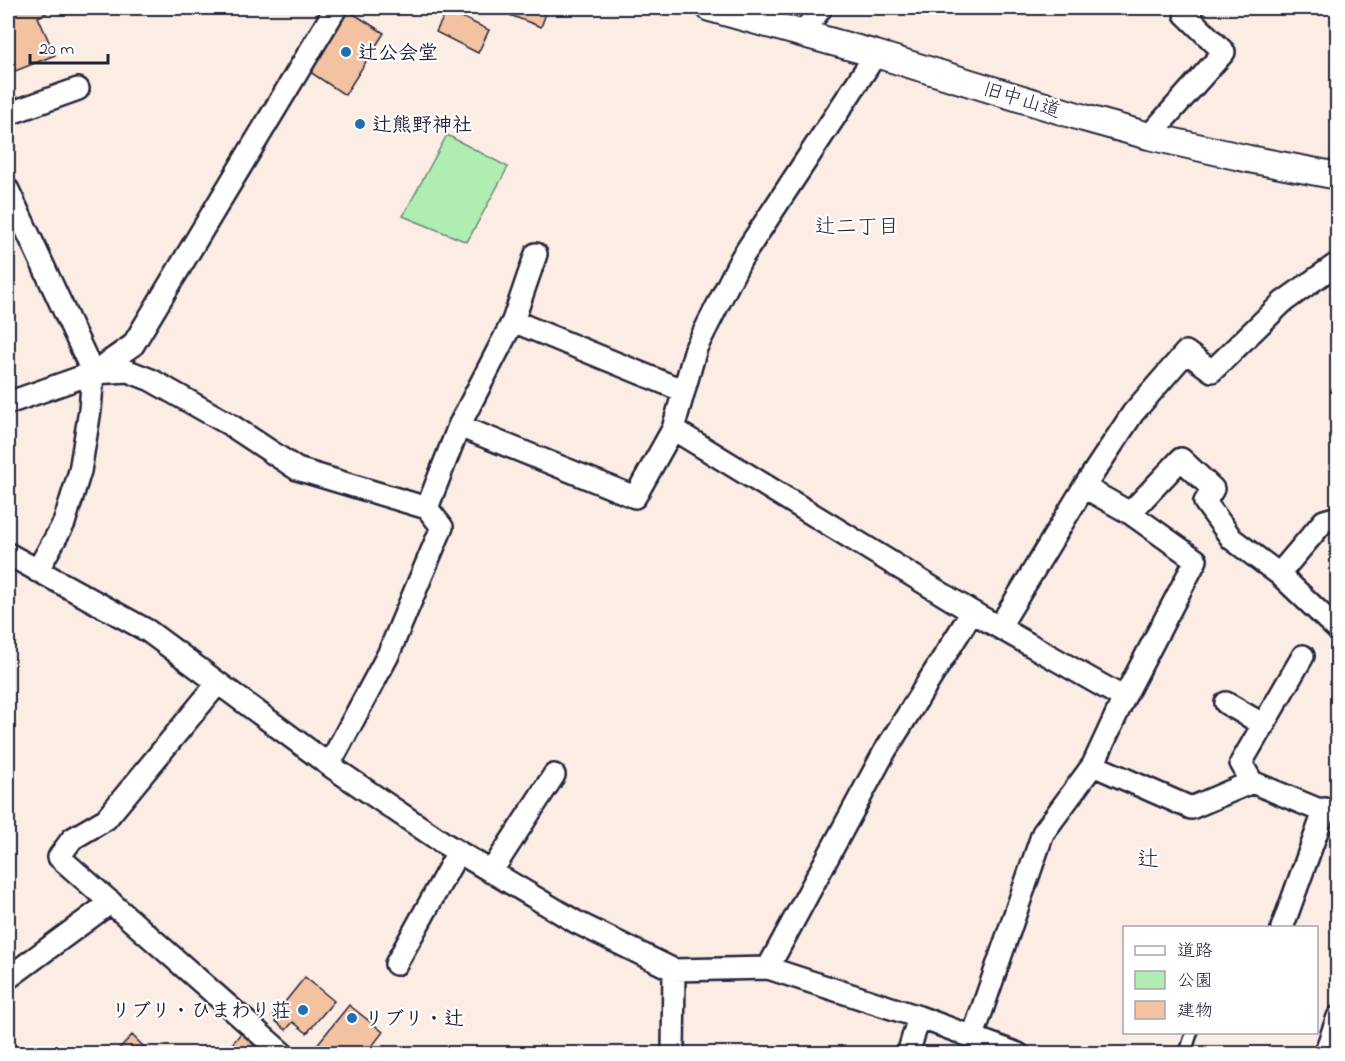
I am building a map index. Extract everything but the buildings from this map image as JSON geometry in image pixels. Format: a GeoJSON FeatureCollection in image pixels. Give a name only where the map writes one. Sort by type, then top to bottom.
{"type":"FeatureCollection","features":[{"type":"Feature","properties":{"kind":"street"},"geometry":{"type":"LineString","coordinates":[[93,374],[133,345],[336,8]]}},
{"type":"Feature","properties":{"kind":"street","name":"旧中山道"},"geometry":{"type":"LineString","coordinates":[[710,8],[876,54],[1149,136],[1338,176]]}},
{"type":"Feature","properties":{"kind":"street"},"geometry":{"type":"LineString","coordinates":[[802,34],[822,8]]}},
{"type":"Feature","properties":{"kind":"street"},"geometry":{"type":"LineString","coordinates":[[1149,136],[1224,52],[1185,14],[1192,8]]}},
{"type":"Feature","properties":{"kind":"street"},"geometry":{"type":"LineString","coordinates":[[459,426],[635,497],[673,429],[696,348],[741,259],[876,54]]}},
{"type":"Feature","properties":{"kind":"street"},"geometry":{"type":"LineString","coordinates":[[8,114],[78,89]]}},
{"type":"Feature","properties":{"kind":"street"},"geometry":{"type":"LineString","coordinates":[[8,190],[93,374],[90,410],[80,471],[64,523],[37,572]]}},
{"type":"Feature","properties":{"kind":"street"},"geometry":{"type":"LineString","coordinates":[[427,508],[459,426],[513,321],[536,254]]}},
{"type":"Feature","properties":{"kind":"street"},"geometry":{"type":"LineString","coordinates":[[1000,627],[1084,487],[1132,413],[1186,352],[1212,371],[1283,302],[1338,263]]}},
{"type":"Feature","properties":{"kind":"street"},"geometry":{"type":"LineString","coordinates":[[513,321],[684,391]]}},
{"type":"Feature","properties":{"kind":"street"},"geometry":{"type":"LineString","coordinates":[[8,403],[93,374],[128,371],[151,380],[229,424],[297,468],[427,508],[442,527],[388,655],[329,765]]}},
{"type":"Feature","properties":{"kind":"street"},"geometry":{"type":"LineString","coordinates":[[673,429],[972,612],[1124,698]]}},
{"type":"Feature","properties":{"kind":"street"},"geometry":{"type":"LineString","coordinates":[[1130,513],[1181,459],[1213,489],[1206,502],[1232,539],[1279,574],[1338,630]]}},
{"type":"Feature","properties":{"kind":"street"},"geometry":{"type":"LineString","coordinates":[[973,1036],[1043,833],[1093,765],[1124,698],[1196,560],[1130,513],[1084,487]]}},
{"type":"Feature","properties":{"kind":"street"},"geometry":{"type":"LineString","coordinates":[[1279,574],[1324,521],[1338,517]]}},
{"type":"Feature","properties":{"kind":"street"},"geometry":{"type":"LineString","coordinates":[[8,554],[148,631],[329,765],[458,852],[576,922],[674,970],[768,968],[919,1017],[1018,1053]]}},
{"type":"Feature","properties":{"kind":"street"},"geometry":{"type":"LineString","coordinates":[[768,968],[885,751],[972,612]]}},
{"type":"Feature","properties":{"kind":"street"},"geometry":{"type":"LineString","coordinates":[[1282,926],[1331,810],[1317,809],[1252,782],[1241,763],[1303,656]]}},
{"type":"Feature","properties":{"kind":"street"},"geometry":{"type":"LineString","coordinates":[[218,682],[106,819],[72,839],[59,857],[283,1053]]}},
{"type":"Feature","properties":{"kind":"street"},"geometry":{"type":"LineString","coordinates":[[1226,703],[1264,725]]}},
{"type":"Feature","properties":{"kind":"street"},"geometry":{"type":"LineString","coordinates":[[1093,765],[1191,808],[1252,782]]}},
{"type":"Feature","properties":{"kind":"street"},"geometry":{"type":"LineString","coordinates":[[491,872],[554,775]]}},
{"type":"Feature","properties":{"kind":"street"},"geometry":{"type":"LineString","coordinates":[[396,964],[458,852]]}},
{"type":"Feature","properties":{"kind":"street"},"geometry":{"type":"LineString","coordinates":[[8,978],[111,902]]}},
{"type":"Feature","properties":{"kind":"street"},"geometry":{"type":"LineString","coordinates":[[673,1053],[674,970]]}},
{"type":"Feature","properties":{"kind":"street"},"geometry":{"type":"LineString","coordinates":[[908,1053],[919,1017]]}},
{"type":"Feature","properties":{"kind":"street"},"geometry":{"type":"LineString","coordinates":[[1325,1053],[1338,1017]]}},
{"type":"Feature","properties":{"kind":"lane"},"geometry":{"type":"LineString","coordinates":[[1185,1053],[1191,1034]]}},
{"type":"Feature","properties":{"kind":"green space"},"geometry":{"type":"Polygon","coordinates":[[[447,135],[508,167],[467,242],[403,216],[447,135]]]}},
{"type":"Feature","properties":{"kind":"place","name":"辻公会堂"},"geometry":{"type":"Point","coordinates":[346,52]}},
{"type":"Feature","properties":{"kind":"place","name":"辻熊野神社"},"geometry":{"type":"Point","coordinates":[360,124]}},
{"type":"Feature","properties":{"kind":"place","name":"リブリ・ひまわり荘"},"geometry":{"type":"Point","coordinates":[303,1010]}},
{"type":"Feature","properties":{"kind":"place","name":"リブリ・辻"},"geometry":{"type":"Point","coordinates":[352,1018]}},
{"type":"Feature","properties":{"kind":"district","name":"辻二丁目"},"geometry":{"type":"Point","coordinates":[857,226]}},
{"type":"Feature","properties":{"kind":"district","name":"辻"},"geometry":{"type":"Point","coordinates":[1148,858]}}]}
